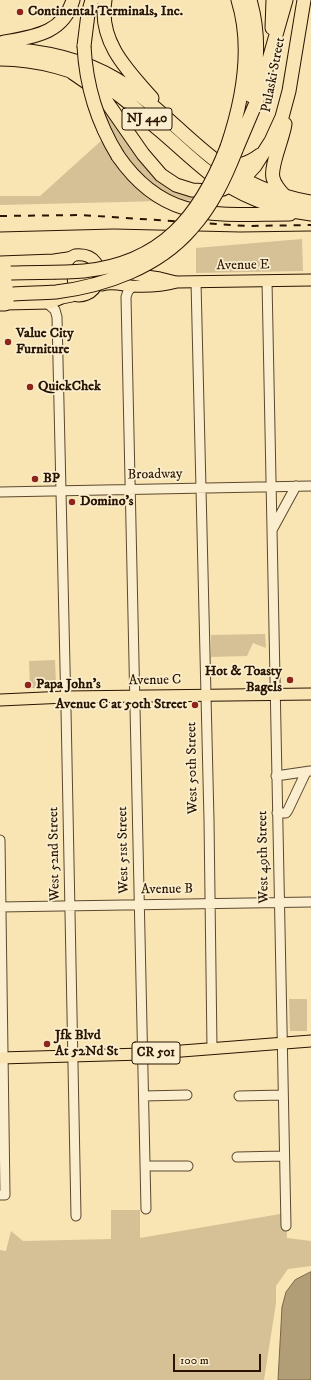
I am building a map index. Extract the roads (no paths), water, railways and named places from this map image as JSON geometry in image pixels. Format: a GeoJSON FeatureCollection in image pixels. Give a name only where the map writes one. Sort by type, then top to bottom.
{"type":"FeatureCollection","features":[{"type":"Feature","properties":{"kind":"highway"},"geometry":{"type":"LineString","coordinates":[[0,43],[37,35],[53,29],[69,13],[73,0]]}},
{"type":"Feature","properties":{"kind":"highway"},"geometry":{"type":"LineString","coordinates":[[84,0],[82,24],[85,69],[93,103],[101,125],[118,156],[132,175],[149,191],[167,202],[188,210],[219,214],[311,214]]}},
{"type":"Feature","properties":{"kind":"highway"},"geometry":{"type":"LineString","coordinates":[[84,46],[88,14],[92,0]]}},
{"type":"Feature","properties":{"kind":"highway"},"geometry":{"type":"LineString","coordinates":[[105,0],[105,27],[109,41],[116,54],[132,75],[190,139]]}},
{"type":"Feature","properties":{"kind":"highway"},"geometry":{"type":"LineString","coordinates":[[232,148],[246,56],[245,29],[238,0]]}},
{"type":"Feature","properties":{"kind":"highway"},"geometry":{"type":"LineString","coordinates":[[4,301],[92,285],[128,273],[159,256],[184,237],[198,221],[216,194],[249,105],[255,74],[256,40],[254,17],[250,0]]}},
{"type":"Feature","properties":{"kind":"highway"},"geometry":{"type":"LineString","coordinates":[[269,60],[273,0]]}},
{"type":"Feature","properties":{"kind":"highway"},"geometry":{"type":"LineString","coordinates":[[5,273],[95,269],[127,261],[154,248],[178,230],[195,209],[213,180],[232,148],[258,98],[286,0]]}},
{"type":"Feature","properties":{"kind":"highway","name":"Pulaski Street"},"geometry":{"type":"LineString","coordinates":[[73,73],[92,86],[104,98],[143,154],[161,175],[176,185],[192,190],[216,191],[231,186],[243,179],[255,166],[277,130],[287,105],[304,0]]}},
{"type":"Feature","properties":{"kind":"highway","name":"NJ 440"},"geometry":{"type":"LineString","coordinates":[[0,49],[22,50],[55,55],[90,66],[117,80],[141,97],[216,161],[243,179],[270,191],[311,202]]}},
{"type":"Feature","properties":{"kind":"highway","name":"NJ 440"},"geometry":{"type":"LineString","coordinates":[[0,59],[36,62],[73,73],[103,85],[121,97],[214,176],[268,204],[311,214]]}},
{"type":"Feature","properties":{"kind":"highway"},"geometry":{"type":"LineString","coordinates":[[286,196],[275,184],[272,172],[284,131],[287,105]]}},
{"type":"Feature","properties":{"kind":"highway","name":"Pulaski Street"},"geometry":{"type":"LineString","coordinates":[[216,161],[226,164],[239,165],[251,161],[264,152]]}},
{"type":"Feature","properties":{"kind":"highway"},"geometry":{"type":"LineString","coordinates":[[200,191],[208,185],[214,176],[216,161]]}},
{"type":"Feature","properties":{"kind":"highway"},"geometry":{"type":"LineString","coordinates":[[0,263],[54,261],[66,263]]}},
{"type":"Feature","properties":{"kind":"highway"},"geometry":{"type":"LineString","coordinates":[[32,283],[53,277],[66,263]]}},
{"type":"Feature","properties":{"kind":"highway"},"geometry":{"type":"LineString","coordinates":[[0,284],[32,283],[54,285],[68,293]]}},
{"type":"Feature","properties":{"kind":"main road"},"geometry":{"type":"LineString","coordinates":[[4,301],[47,303],[68,293],[85,295],[93,290],[98,282],[100,273],[99,268],[89,257],[75,255],[66,263],[61,281],[68,293]]}},
{"type":"Feature","properties":{"kind":"main road","name":"Avenue E"},"geometry":{"type":"LineString","coordinates":[[93,260],[110,271],[160,278],[176,282],[311,280]]}},
{"type":"Feature","properties":{"kind":"main road","name":"Avenue E"},"geometry":{"type":"LineString","coordinates":[[93,290],[109,284],[161,286],[176,282]]}},
{"type":"Feature","properties":{"kind":"main road","name":"Avenue C"},"geometry":{"type":"LineString","coordinates":[[0,700],[66,697],[311,694]]}},
{"type":"Feature","properties":{"kind":"main road","name":"CR 501"},"geometry":{"type":"LineString","coordinates":[[1,1058],[143,1054],[311,1041]]}},
{"type":"Feature","properties":{"kind":"street","name":"West 49th Street"},"geometry":{"type":"LineString","coordinates":[[267,280],[274,694],[286,1226]]}},
{"type":"Feature","properties":{"kind":"street","name":"West 50th Street"},"geometry":{"type":"LineString","coordinates":[[196,282],[206,696],[212,1048]]}},
{"type":"Feature","properties":{"kind":"street","name":"West 51st Street"},"geometry":{"type":"LineString","coordinates":[[133,286],[128,291],[126,298],[146,1209]]}},
{"type":"Feature","properties":{"kind":"street","name":"West 52nd Street"},"geometry":{"type":"LineString","coordinates":[[47,303],[55,310],[56,317],[66,697],[76,1216]]}},
{"type":"Feature","properties":{"kind":"street"},"geometry":{"type":"LineString","coordinates":[[271,531],[296,486]]}},
{"type":"Feature","properties":{"kind":"street","name":"Broadway"},"geometry":{"type":"LineString","coordinates":[[0,492],[311,486]]}},
{"type":"Feature","properties":{"kind":"street"},"geometry":{"type":"LineString","coordinates":[[276,776],[308,771]]}},
{"type":"Feature","properties":{"kind":"street"},"geometry":{"type":"LineString","coordinates":[[277,814],[286,813],[308,771]]}},
{"type":"Feature","properties":{"kind":"street"},"geometry":{"type":"LineString","coordinates":[[0,840],[2,1195]]}},
{"type":"Feature","properties":{"kind":"street","name":"Avenue B"},"geometry":{"type":"LineString","coordinates":[[1,907],[311,902]]}},
{"type":"Feature","properties":{"kind":"street"},"geometry":{"type":"LineString","coordinates":[[144,1096],[187,1095]]}},
{"type":"Feature","properties":{"kind":"street"},"geometry":{"type":"LineString","coordinates":[[239,1096],[283,1095]]}},
{"type":"Feature","properties":{"kind":"street"},"geometry":{"type":"LineString","coordinates":[[237,1157],[284,1156]]}},
{"type":"Feature","properties":{"kind":"street"},"geometry":{"type":"LineString","coordinates":[[145,1166],[188,1166]]}},
{"type":"Feature","properties":{"kind":"tram line"},"geometry":{"type":"LineString","coordinates":[[0,232],[114,229],[240,232],[311,231]]}},
{"type":"Feature","properties":{"kind":"railway"},"geometry":{"type":"LineString","coordinates":[[0,216],[81,215],[247,226],[311,225]]}},
{"type":"Feature","properties":{"kind":"place","name":"Continental Terminals, Inc."},"geometry":{"type":"Point","coordinates":[20,12]}},
{"type":"Feature","properties":{"kind":"place","name":"Value City Furniture"},"geometry":{"type":"Point","coordinates":[8,342]}},
{"type":"Feature","properties":{"kind":"place","name":"QuickChek"},"geometry":{"type":"Point","coordinates":[30,387]}},
{"type":"Feature","properties":{"kind":"place","name":"BP"},"geometry":{"type":"Point","coordinates":[35,479]}},
{"type":"Feature","properties":{"kind":"place","name":"Domino's"},"geometry":{"type":"Point","coordinates":[72,502]}},
{"type":"Feature","properties":{"kind":"place","name":"Hot & Toasty Bagels"},"geometry":{"type":"Point","coordinates":[290,680]}},
{"type":"Feature","properties":{"kind":"place","name":"Papa John's"},"geometry":{"type":"Point","coordinates":[28,685]}},
{"type":"Feature","properties":{"kind":"place","name":"Avenue C at 50th Street"},"geometry":{"type":"Point","coordinates":[195,705]}},
{"type":"Feature","properties":{"kind":"place","name":"Jfk Blvd At 52Nd St"},"geometry":{"type":"Point","coordinates":[47,1044]}}]}
